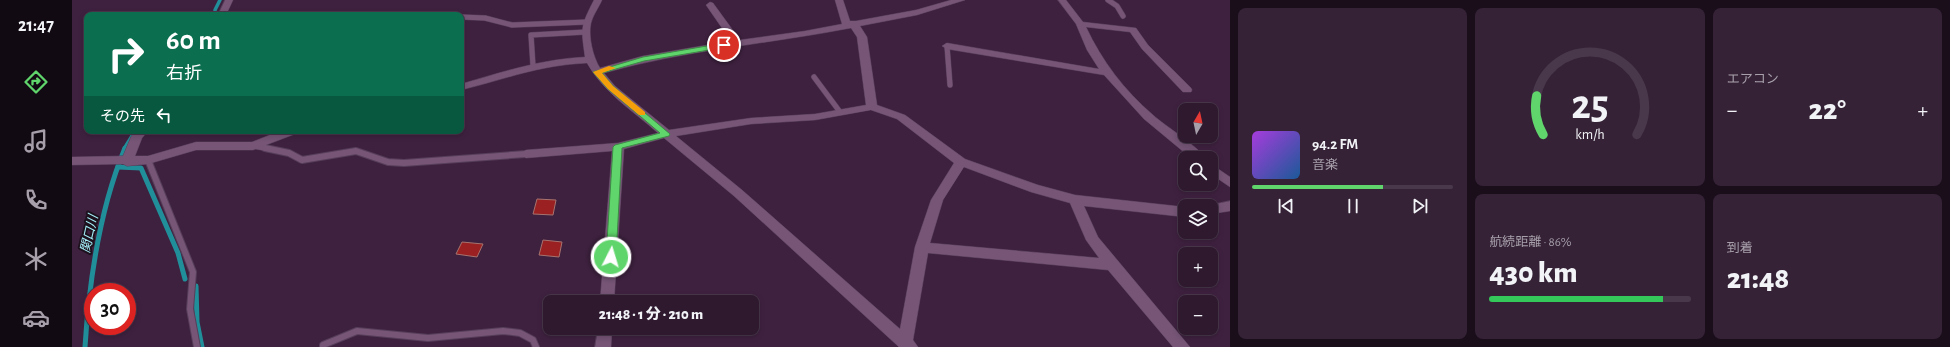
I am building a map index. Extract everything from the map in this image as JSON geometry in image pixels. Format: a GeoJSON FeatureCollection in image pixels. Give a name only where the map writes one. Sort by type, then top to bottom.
{"type":"FeatureCollection","features":[{"type":"Feature","properties":{"kind":"street"},"geometry":{"type":"LineString","coordinates":[[223,12],[229,0]]}},
{"type":"Feature","properties":{"kind":"street"},"geometry":{"type":"LineString","coordinates":[[598,0],[587,27],[590,60],[597,72],[611,88],[738,193],[907,344]]}},
{"type":"Feature","properties":{"kind":"street"},"geometry":{"type":"LineString","coordinates":[[839,0],[850,24],[862,37],[872,107]]}},
{"type":"Feature","properties":{"kind":"street"},"geometry":{"type":"LineString","coordinates":[[926,0],[937,7]]}},
{"type":"Feature","properties":{"kind":"street"},"geometry":{"type":"LineString","coordinates":[[597,72],[643,59],[737,43],[805,34],[937,7],[961,0]]}},
{"type":"Feature","properties":{"kind":"street"},"geometry":{"type":"LineString","coordinates":[[1062,0],[1080,24],[1092,50],[1107,73],[1148,117],[1190,151]]}},
{"type":"Feature","properties":{"kind":"street"},"geometry":{"type":"LineString","coordinates":[[710,5],[737,43]]}},
{"type":"Feature","properties":{"kind":"street"},"geometry":{"type":"LineString","coordinates":[[1080,24],[1133,30],[1144,46],[1188,90]]}},
{"type":"Feature","properties":{"kind":"street"},"geometry":{"type":"LineString","coordinates":[[947,46],[1107,73]]}},
{"type":"Feature","properties":{"kind":"street"},"geometry":{"type":"LineString","coordinates":[[464,86],[532,66],[590,60]]}},
{"type":"Feature","properties":{"kind":"street"},"geometry":{"type":"LineString","coordinates":[[526,154],[618,147],[666,134],[751,121],[815,117],[872,107],[901,117],[961,162],[1035,189],[1075,200],[1178,211]]}},
{"type":"Feature","properties":{"kind":"street"},"geometry":{"type":"LineString","coordinates":[[127,162],[140,134]]}},
{"type":"Feature","properties":{"kind":"street"},"geometry":{"type":"LineString","coordinates":[[72,161],[127,162],[148,160],[196,146],[253,146],[279,134]]}},
{"type":"Feature","properties":{"kind":"street"},"geometry":{"type":"LineString","coordinates":[[607,295],[618,147]]}},
{"type":"Feature","properties":{"kind":"street"},"geometry":{"type":"LineString","coordinates":[[907,344],[922,247],[936,200],[961,162]]}},
{"type":"Feature","properties":{"kind":"street"},"geometry":{"type":"LineString","coordinates":[[1218,174],[1230,183]]}},
{"type":"Feature","properties":{"kind":"street"},"geometry":{"type":"LineString","coordinates":[[1075,200],[1093,240],[1112,265],[1182,347]]}},
{"type":"Feature","properties":{"kind":"street"},"geometry":{"type":"LineString","coordinates":[[1218,208],[1230,206]]}},
{"type":"Feature","properties":{"kind":"street"},"geometry":{"type":"LineString","coordinates":[[922,247],[1112,265]]}},
{"type":"Feature","properties":{"kind":"street"},"geometry":{"type":"LineString","coordinates":[[603,347],[604,335]]}},
{"type":"Feature","properties":{"kind":"lane"},"geometry":{"type":"LineString","coordinates":[[1108,0],[1117,6],[1124,16]]}},
{"type":"Feature","properties":{"kind":"lane"},"geometry":{"type":"LineString","coordinates":[[464,17],[485,18],[512,25],[587,27]]}},
{"type":"Feature","properties":{"kind":"lane"},"geometry":{"type":"LineString","coordinates":[[532,66],[531,35],[587,27]]}},
{"type":"Feature","properties":{"kind":"lane"},"geometry":{"type":"LineString","coordinates":[[947,46],[950,85]]}},
{"type":"Feature","properties":{"kind":"lane"},"geometry":{"type":"LineString","coordinates":[[814,77],[840,112]]}},
{"type":"Feature","properties":{"kind":"lane"},"geometry":{"type":"LineString","coordinates":[[253,146],[289,153],[302,160],[356,151],[388,162],[404,163],[526,154]]}},
{"type":"Feature","properties":{"kind":"lane"},"geometry":{"type":"LineString","coordinates":[[148,160],[193,272],[190,309],[197,347]]}},
{"type":"Feature","properties":{"kind":"lane"},"geometry":{"type":"LineString","coordinates":[[323,347],[322,345],[357,331],[428,338],[503,331],[520,333],[533,340],[536,347]]}},
{"type":"Feature","properties":{"kind":"building"},"geometry":{"type":"Polygon","coordinates":[[[537,199],[556,200],[553,215],[533,214],[537,199]]]}},
{"type":"Feature","properties":{"kind":"building"},"geometry":{"type":"Polygon","coordinates":[[[543,240],[562,242],[559,257],[539,255],[543,240]]]}},
{"type":"Feature","properties":{"kind":"building"},"geometry":{"type":"Polygon","coordinates":[[[462,242],[483,244],[477,257],[456,254],[462,242]]]}},
{"type":"Feature","properties":{"kind":"waterway","name":"関口川"},"geometry":{"type":"LineString","coordinates":[[215,12],[220,0]]}},
{"type":"Feature","properties":{"kind":"waterway","name":"関口川"},"geometry":{"type":"LineString","coordinates":[[124,149],[133,134]]}},
{"type":"Feature","properties":{"kind":"waterway","name":"関口川"},"geometry":{"type":"LineString","coordinates":[[85,347],[89,297],[102,220],[116,171],[125,148]]}},
{"type":"Feature","properties":{"kind":"waterway"},"geometry":{"type":"LineString","coordinates":[[118,167],[141,168],[178,253],[185,279]]}},
{"type":"Feature","properties":{"kind":"waterway"},"geometry":{"type":"LineString","coordinates":[[196,286],[197,322],[202,347]]}},
{"type":"Feature","properties":{"kind":"slow traffic"},"geometry":{"type":"LineString","coordinates":[[612,68],[597,72],[611,88],[642,113]]}},
{"type":"Feature","properties":{"kind":"route"},"geometry":{"type":"LineString","coordinates":[[611,257],[618,147],[666,134],[611,88],[597,72],[643,59],[724,45]]}}]}
